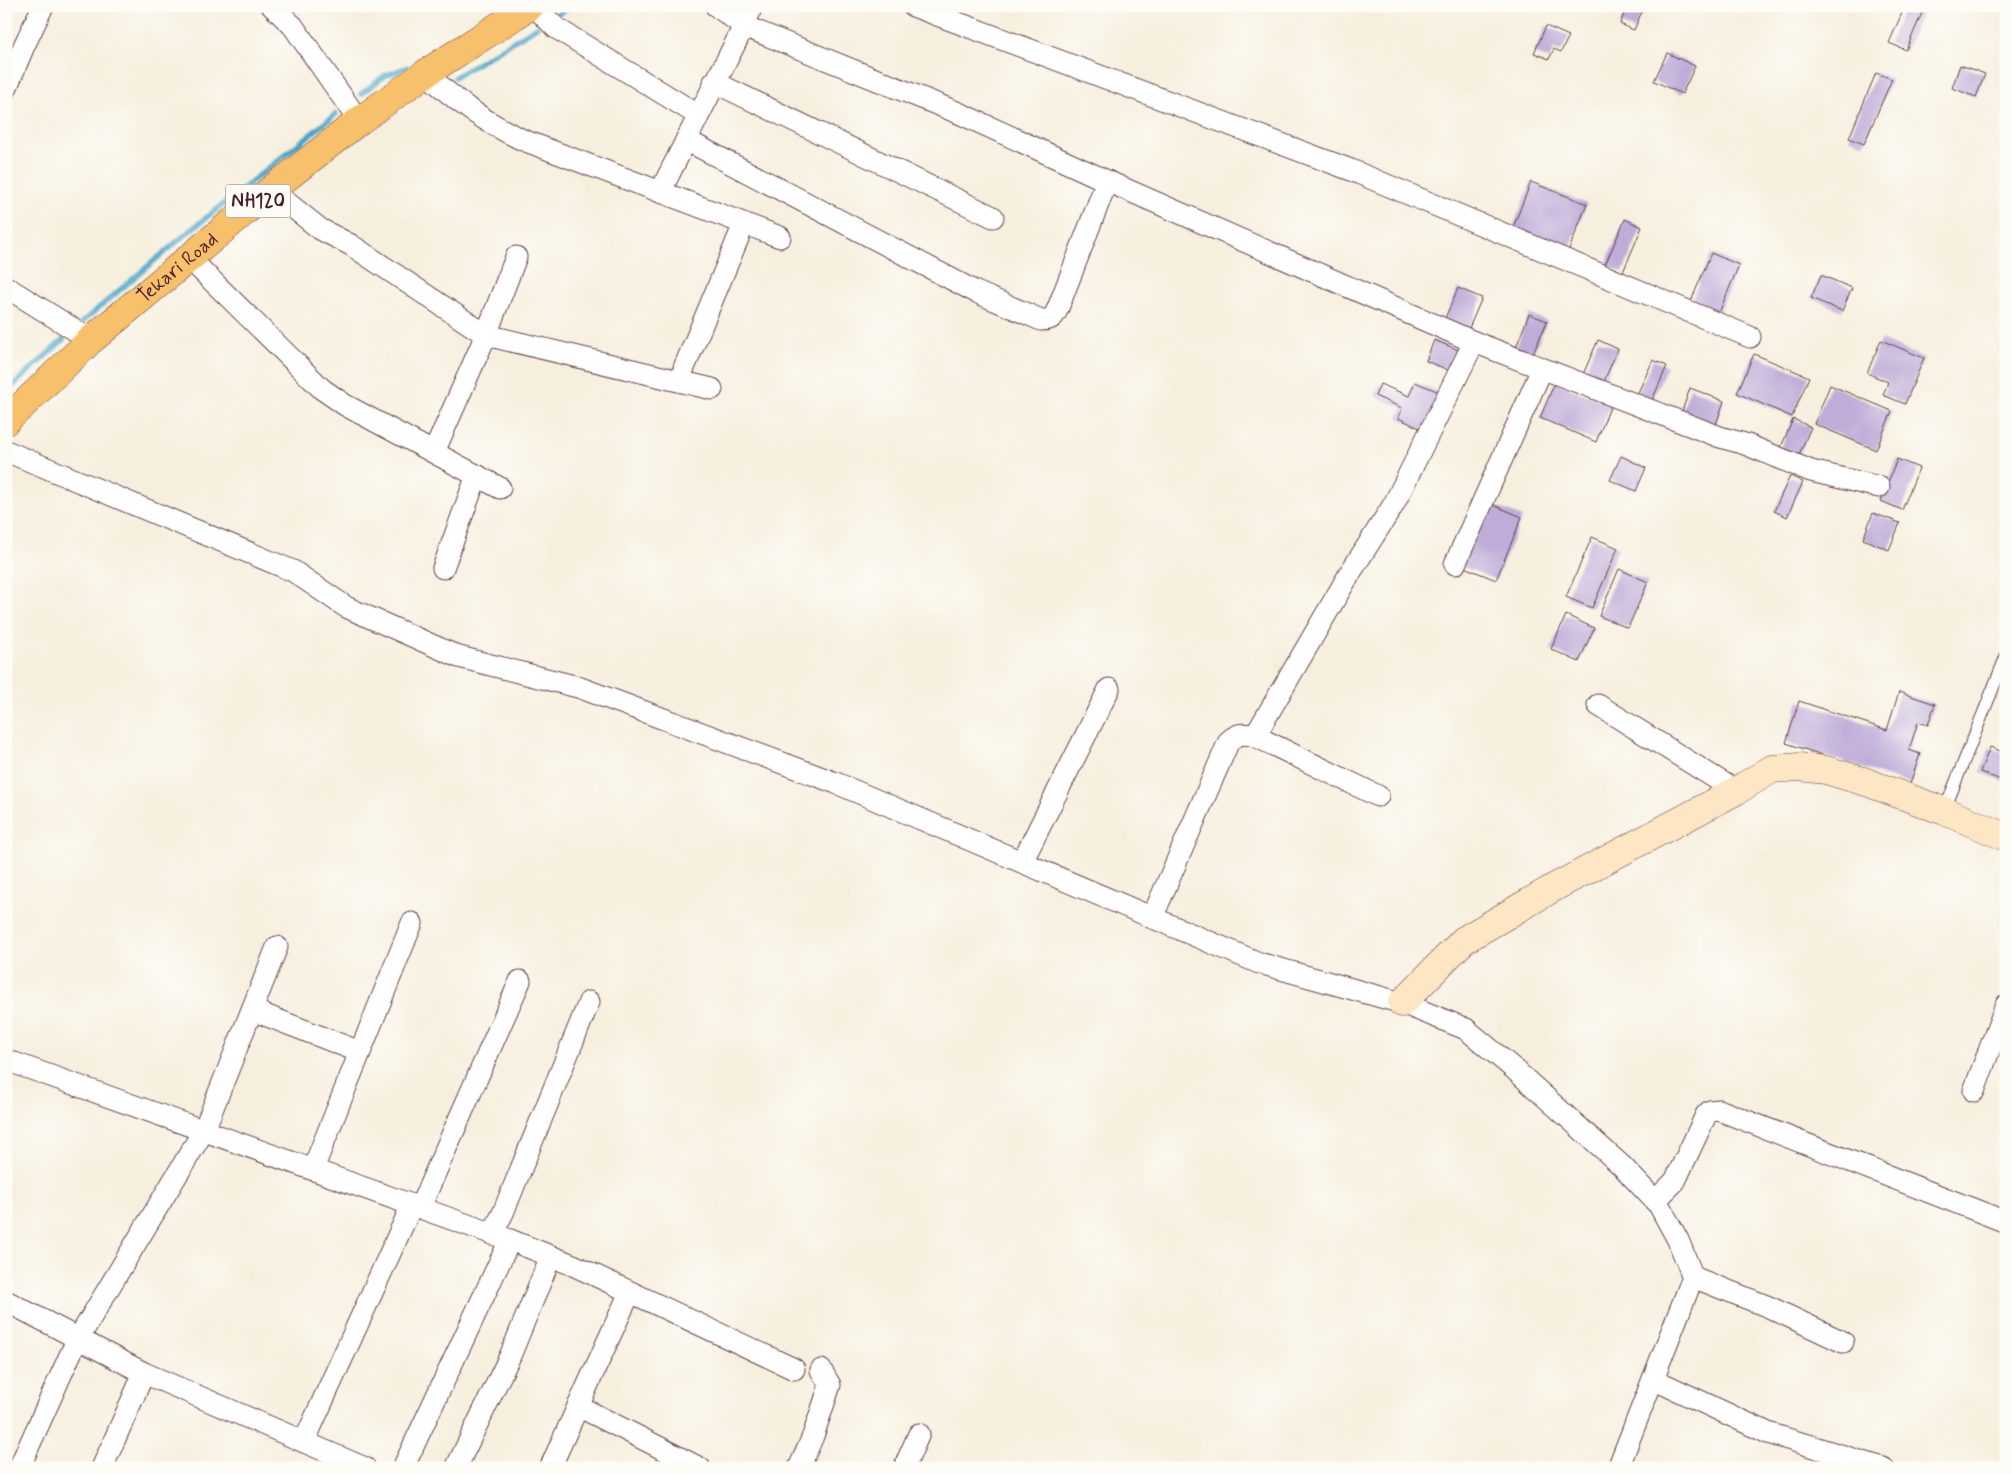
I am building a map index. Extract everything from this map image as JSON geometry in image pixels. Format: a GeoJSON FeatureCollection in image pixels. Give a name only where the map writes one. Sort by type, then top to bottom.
{"type":"FeatureCollection","features":[{"type":"Feature","properties":{"kind":"highway","name":"Tekari Road"},"geometry":{"type":"LineString","coordinates":[[6,421],[91,340],[273,188],[359,121],[426,73],[532,6]]}},
{"type":"Feature","properties":{"kind":"street"},"geometry":{"type":"LineString","coordinates":[[6,90],[43,6]]}},
{"type":"Feature","properties":{"kind":"street"},"geometry":{"type":"LineString","coordinates":[[272,6],[293,26],[359,121]]}},
{"type":"Feature","properties":{"kind":"street"},"geometry":{"type":"LineString","coordinates":[[532,6],[556,28],[698,115]]}},
{"type":"Feature","properties":{"kind":"street"},"geometry":{"type":"LineString","coordinates":[[716,6],[744,26],[961,114],[1107,181],[1474,342],[1720,437],[1745,444],[1811,471],[1879,487]]}},
{"type":"Feature","properties":{"kind":"street"},"geometry":{"type":"LineString","coordinates":[[660,192],[744,26],[752,6]]}},
{"type":"Feature","properties":{"kind":"street"},"geometry":{"type":"LineString","coordinates":[[913,6],[1351,170],[1750,337]]}},
{"type":"Feature","properties":{"kind":"street"},"geometry":{"type":"LineString","coordinates":[[426,73],[446,92],[496,128],[523,140],[780,237]]}},
{"type":"Feature","properties":{"kind":"street"},"geometry":{"type":"LineString","coordinates":[[714,82],[993,217]]}},
{"type":"Feature","properties":{"kind":"street"},"geometry":{"type":"LineString","coordinates":[[686,140],[976,292],[1041,320],[1049,320],[1054,316],[1058,308],[1107,181]]}},
{"type":"Feature","properties":{"kind":"street"},"geometry":{"type":"LineString","coordinates":[[273,188],[280,197],[320,229],[352,245],[486,335],[712,389]]}},
{"type":"Feature","properties":{"kind":"street"},"geometry":{"type":"LineString","coordinates":[[684,368],[744,224]]}},
{"type":"Feature","properties":{"kind":"street"},"geometry":{"type":"LineString","coordinates":[[189,258],[322,389],[345,405],[500,488]]}},
{"type":"Feature","properties":{"kind":"street"},"geometry":{"type":"LineString","coordinates":[[434,452],[486,335],[516,258]]}},
{"type":"Feature","properties":{"kind":"street"},"geometry":{"type":"LineString","coordinates":[[6,287],[91,340]]}},
{"type":"Feature","properties":{"kind":"street"},"geometry":{"type":"LineString","coordinates":[[1255,736],[1350,573],[1394,504],[1474,342]]}},
{"type":"Feature","properties":{"kind":"street"},"geometry":{"type":"LineString","coordinates":[[1455,564],[1542,369]]}},
{"type":"Feature","properties":{"kind":"street"},"geometry":{"type":"LineString","coordinates":[[6,451],[293,571],[346,608],[460,657],[578,687],[836,783],[1259,963],[1402,1004],[1466,1029],[1514,1069],[1622,1166],[1659,1205],[1678,1240],[1693,1277],[1618,1468]]}},
{"type":"Feature","properties":{"kind":"street"},"geometry":{"type":"LineString","coordinates":[[443,568],[477,475]]}},
{"type":"Feature","properties":{"kind":"street"},"geometry":{"type":"LineString","coordinates":[[1022,862],[1109,689]]}},
{"type":"Feature","properties":{"kind":"street"},"geometry":{"type":"LineString","coordinates":[[1598,705],[1736,791]]}},
{"type":"Feature","properties":{"kind":"street"},"geometry":{"type":"LineString","coordinates":[[1152,918],[1229,741],[1240,734],[1255,736],[1378,796]]}},
{"type":"Feature","properties":{"kind":"street"},"geometry":{"type":"LineString","coordinates":[[1402,1004],[1464,940],[1555,887],[1736,791],[1772,769],[1799,766],[1826,770],[1944,811],[2006,837]]}},
{"type":"Feature","properties":{"kind":"street"},"geometry":{"type":"LineString","coordinates":[[313,1169],[412,923]]}},
{"type":"Feature","properties":{"kind":"street"},"geometry":{"type":"LineString","coordinates":[[19,1468],[75,1344],[204,1130],[277,947]]}},
{"type":"Feature","properties":{"kind":"street"},"geometry":{"type":"LineString","coordinates":[[412,1205],[421,1205],[520,981]]}},
{"type":"Feature","properties":{"kind":"street"},"geometry":{"type":"LineString","coordinates":[[403,1468],[501,1237],[503,1213],[589,1002]]}},
{"type":"Feature","properties":{"kind":"street"},"geometry":{"type":"LineString","coordinates":[[1974,1090],[2006,1005]]}},
{"type":"Feature","properties":{"kind":"street"},"geometry":{"type":"LineString","coordinates":[[252,1010],[360,1052]]}},
{"type":"Feature","properties":{"kind":"street"},"geometry":{"type":"LineString","coordinates":[[6,1060],[313,1169],[550,1256],[794,1369]]}},
{"type":"Feature","properties":{"kind":"street"},"geometry":{"type":"LineString","coordinates":[[1655,1201],[1675,1181],[1706,1116],[1710,1111],[1719,1110],[2006,1222]]}},
{"type":"Feature","properties":{"kind":"street"},"geometry":{"type":"LineString","coordinates":[[304,1442],[412,1205]]}},
{"type":"Feature","properties":{"kind":"street"},"geometry":{"type":"LineString","coordinates":[[456,1468],[510,1356],[550,1256]]}},
{"type":"Feature","properties":{"kind":"street"},"geometry":{"type":"LineString","coordinates":[[1693,1277],[1769,1307],[1843,1342]]}},
{"type":"Feature","properties":{"kind":"street"},"geometry":{"type":"LineString","coordinates":[[550,1468],[630,1292]]}},
{"type":"Feature","properties":{"kind":"street"},"geometry":{"type":"LineString","coordinates":[[6,1301],[144,1374],[360,1467]]}},
{"type":"Feature","properties":{"kind":"street"},"geometry":{"type":"LineString","coordinates":[[799,1468],[813,1436],[830,1385],[821,1370]]}},
{"type":"Feature","properties":{"kind":"street"},"geometry":{"type":"LineString","coordinates":[[102,1468],[144,1374]]}},
{"type":"Feature","properties":{"kind":"street"},"geometry":{"type":"LineString","coordinates":[[1653,1379],[1768,1433],[1883,1468]]}},
{"type":"Feature","properties":{"kind":"street"},"geometry":{"type":"LineString","coordinates":[[578,1406],[700,1468]]}},
{"type":"Feature","properties":{"kind":"street"},"geometry":{"type":"LineString","coordinates":[[904,1468],[919,1434]]}},
{"type":"Feature","properties":{"kind":"lane"},"geometry":{"type":"LineString","coordinates":[[1944,811],[2006,656]]}},
{"type":"Feature","properties":{"kind":"building"},"geometry":{"type":"Polygon","coordinates":[[[1627,6],[1644,6],[1634,30],[1620,24],[1627,6]]]}},
{"type":"Feature","properties":{"kind":"building"},"geometry":{"type":"Polygon","coordinates":[[[1905,6],[1925,6],[1906,50],[1889,43],[1905,6]]]}},
{"type":"Feature","properties":{"kind":"building"},"geometry":{"type":"Polygon","coordinates":[[[1546,26],[1569,36],[1561,52],[1554,49],[1549,59],[1534,53],[1546,26]]]}},
{"type":"Feature","properties":{"kind":"building"},"geometry":{"type":"Polygon","coordinates":[[[1667,53],[1695,66],[1682,94],[1654,81],[1667,53]]]}},
{"type":"Feature","properties":{"kind":"building"},"geometry":{"type":"Polygon","coordinates":[[[1960,65],[1985,74],[1976,97],[1952,88],[1960,65]]]}},
{"type":"Feature","properties":{"kind":"building"},"geometry":{"type":"Polygon","coordinates":[[[1876,73],[1892,79],[1864,144],[1849,138],[1876,73]]]}},
{"type":"Feature","properties":{"kind":"building"},"geometry":{"type":"Polygon","coordinates":[[[1531,182],[1587,204],[1568,252],[1512,230],[1531,182]]]}},
{"type":"Feature","properties":{"kind":"building"},"geometry":{"type":"Polygon","coordinates":[[[1625,219],[1642,227],[1623,272],[1605,265],[1625,219]]]}},
{"type":"Feature","properties":{"kind":"building"},"geometry":{"type":"Polygon","coordinates":[[[1711,253],[1739,265],[1718,315],[1690,304],[1711,253]]]}},
{"type":"Feature","properties":{"kind":"building"},"geometry":{"type":"Polygon","coordinates":[[[1821,275],[1852,288],[1842,311],[1811,298],[1821,275]]]}},
{"type":"Feature","properties":{"kind":"building"},"geometry":{"type":"Polygon","coordinates":[[[1458,288],[1482,298],[1466,335],[1442,325],[1458,288]]]}},
{"type":"Feature","properties":{"kind":"building"},"geometry":{"type":"Polygon","coordinates":[[[1529,314],[1547,321],[1530,361],[1513,355],[1529,314]]]}},
{"type":"Feature","properties":{"kind":"building"},"geometry":{"type":"Polygon","coordinates":[[[1434,340],[1461,351],[1453,372],[1426,361],[1434,340]]]}},
{"type":"Feature","properties":{"kind":"building"},"geometry":{"type":"Polygon","coordinates":[[[1598,340],[1618,349],[1601,388],[1581,379],[1598,340]]]}},
{"type":"Feature","properties":{"kind":"building"},"geometry":{"type":"Polygon","coordinates":[[[1881,340],[1924,358],[1905,404],[1883,395],[1888,382],[1867,373],[1881,340]]]}},
{"type":"Feature","properties":{"kind":"building"},"geometry":{"type":"Polygon","coordinates":[[[1754,354],[1809,377],[1792,417],[1737,393],[1754,354]]]}},
{"type":"Feature","properties":{"kind":"building"},"geometry":{"type":"Polygon","coordinates":[[[1653,360],[1667,366],[1650,405],[1635,399],[1653,360]]]}},
{"type":"Feature","properties":{"kind":"building"},"geometry":{"type":"Polygon","coordinates":[[[1415,382],[1444,394],[1428,432],[1398,418],[1402,408],[1375,396],[1380,384],[1409,396],[1415,382]]]}},
{"type":"Feature","properties":{"kind":"building"},"geometry":{"type":"Polygon","coordinates":[[[1555,382],[1611,405],[1596,442],[1540,418],[1555,382]]]}},
{"type":"Feature","properties":{"kind":"building"},"geometry":{"type":"Polygon","coordinates":[[[1830,385],[1892,411],[1876,450],[1814,424],[1830,385]]]}},
{"type":"Feature","properties":{"kind":"building"},"geometry":{"type":"Polygon","coordinates":[[[1690,388],[1724,401],[1714,430],[1680,417],[1690,388]]]}},
{"type":"Feature","properties":{"kind":"building"},"geometry":{"type":"Polygon","coordinates":[[[1793,419],[1811,427],[1796,462],[1778,454],[1793,419]]]}},
{"type":"Feature","properties":{"kind":"building"},"geometry":{"type":"Polygon","coordinates":[[[1621,456],[1646,468],[1636,491],[1610,480],[1621,456]]]}},
{"type":"Feature","properties":{"kind":"building"},"geometry":{"type":"Polygon","coordinates":[[[1897,459],[1919,468],[1902,510],[1881,501],[1897,459]]]}},
{"type":"Feature","properties":{"kind":"building"},"geometry":{"type":"Polygon","coordinates":[[[1790,476],[1803,482],[1787,517],[1774,511],[1790,476]]]}},
{"type":"Feature","properties":{"kind":"building"},"geometry":{"type":"Polygon","coordinates":[[[1486,502],[1522,517],[1496,580],[1459,565],[1486,502]]]}},
{"type":"Feature","properties":{"kind":"building"},"geometry":{"type":"Polygon","coordinates":[[[1873,513],[1900,523],[1889,550],[1863,539],[1873,513]]]}},
{"type":"Feature","properties":{"kind":"building"},"geometry":{"type":"Polygon","coordinates":[[[1592,537],[1618,548],[1592,608],[1566,597],[1592,537]]]}},
{"type":"Feature","properties":{"kind":"building"},"geometry":{"type":"Polygon","coordinates":[[[1619,569],[1648,582],[1628,628],[1599,616],[1619,569]]]}},
{"type":"Feature","properties":{"kind":"building"},"geometry":{"type":"Polygon","coordinates":[[[1566,615],[1594,628],[1579,662],[1551,649],[1566,615]]]}},
{"type":"Feature","properties":{"kind":"building"},"geometry":{"type":"Polygon","coordinates":[[[1899,692],[1935,704],[1928,725],[1918,722],[1909,750],[1920,754],[1910,784],[1786,743],[1799,701],[1887,730],[1899,692]]]}},
{"type":"Feature","properties":{"kind":"building"},"geometry":{"type":"Polygon","coordinates":[[[1990,747],[2006,753],[2006,782],[1980,772],[1990,747]]]}},
{"type":"Feature","properties":{"kind":"waterway"},"geometry":{"type":"LineString","coordinates":[[558,14],[571,6]]}},
{"type":"Feature","properties":{"kind":"waterway"},"geometry":{"type":"LineString","coordinates":[[455,77],[537,27]]}},
{"type":"Feature","properties":{"kind":"waterway"},"geometry":{"type":"LineString","coordinates":[[361,94],[384,76],[407,67]]}},
{"type":"Feature","properties":{"kind":"waterway"},"geometry":{"type":"LineString","coordinates":[[82,322],[186,234],[336,114]]}},
{"type":"Feature","properties":{"kind":"waterway"},"geometry":{"type":"LineString","coordinates":[[6,392],[63,340]]}}]}
